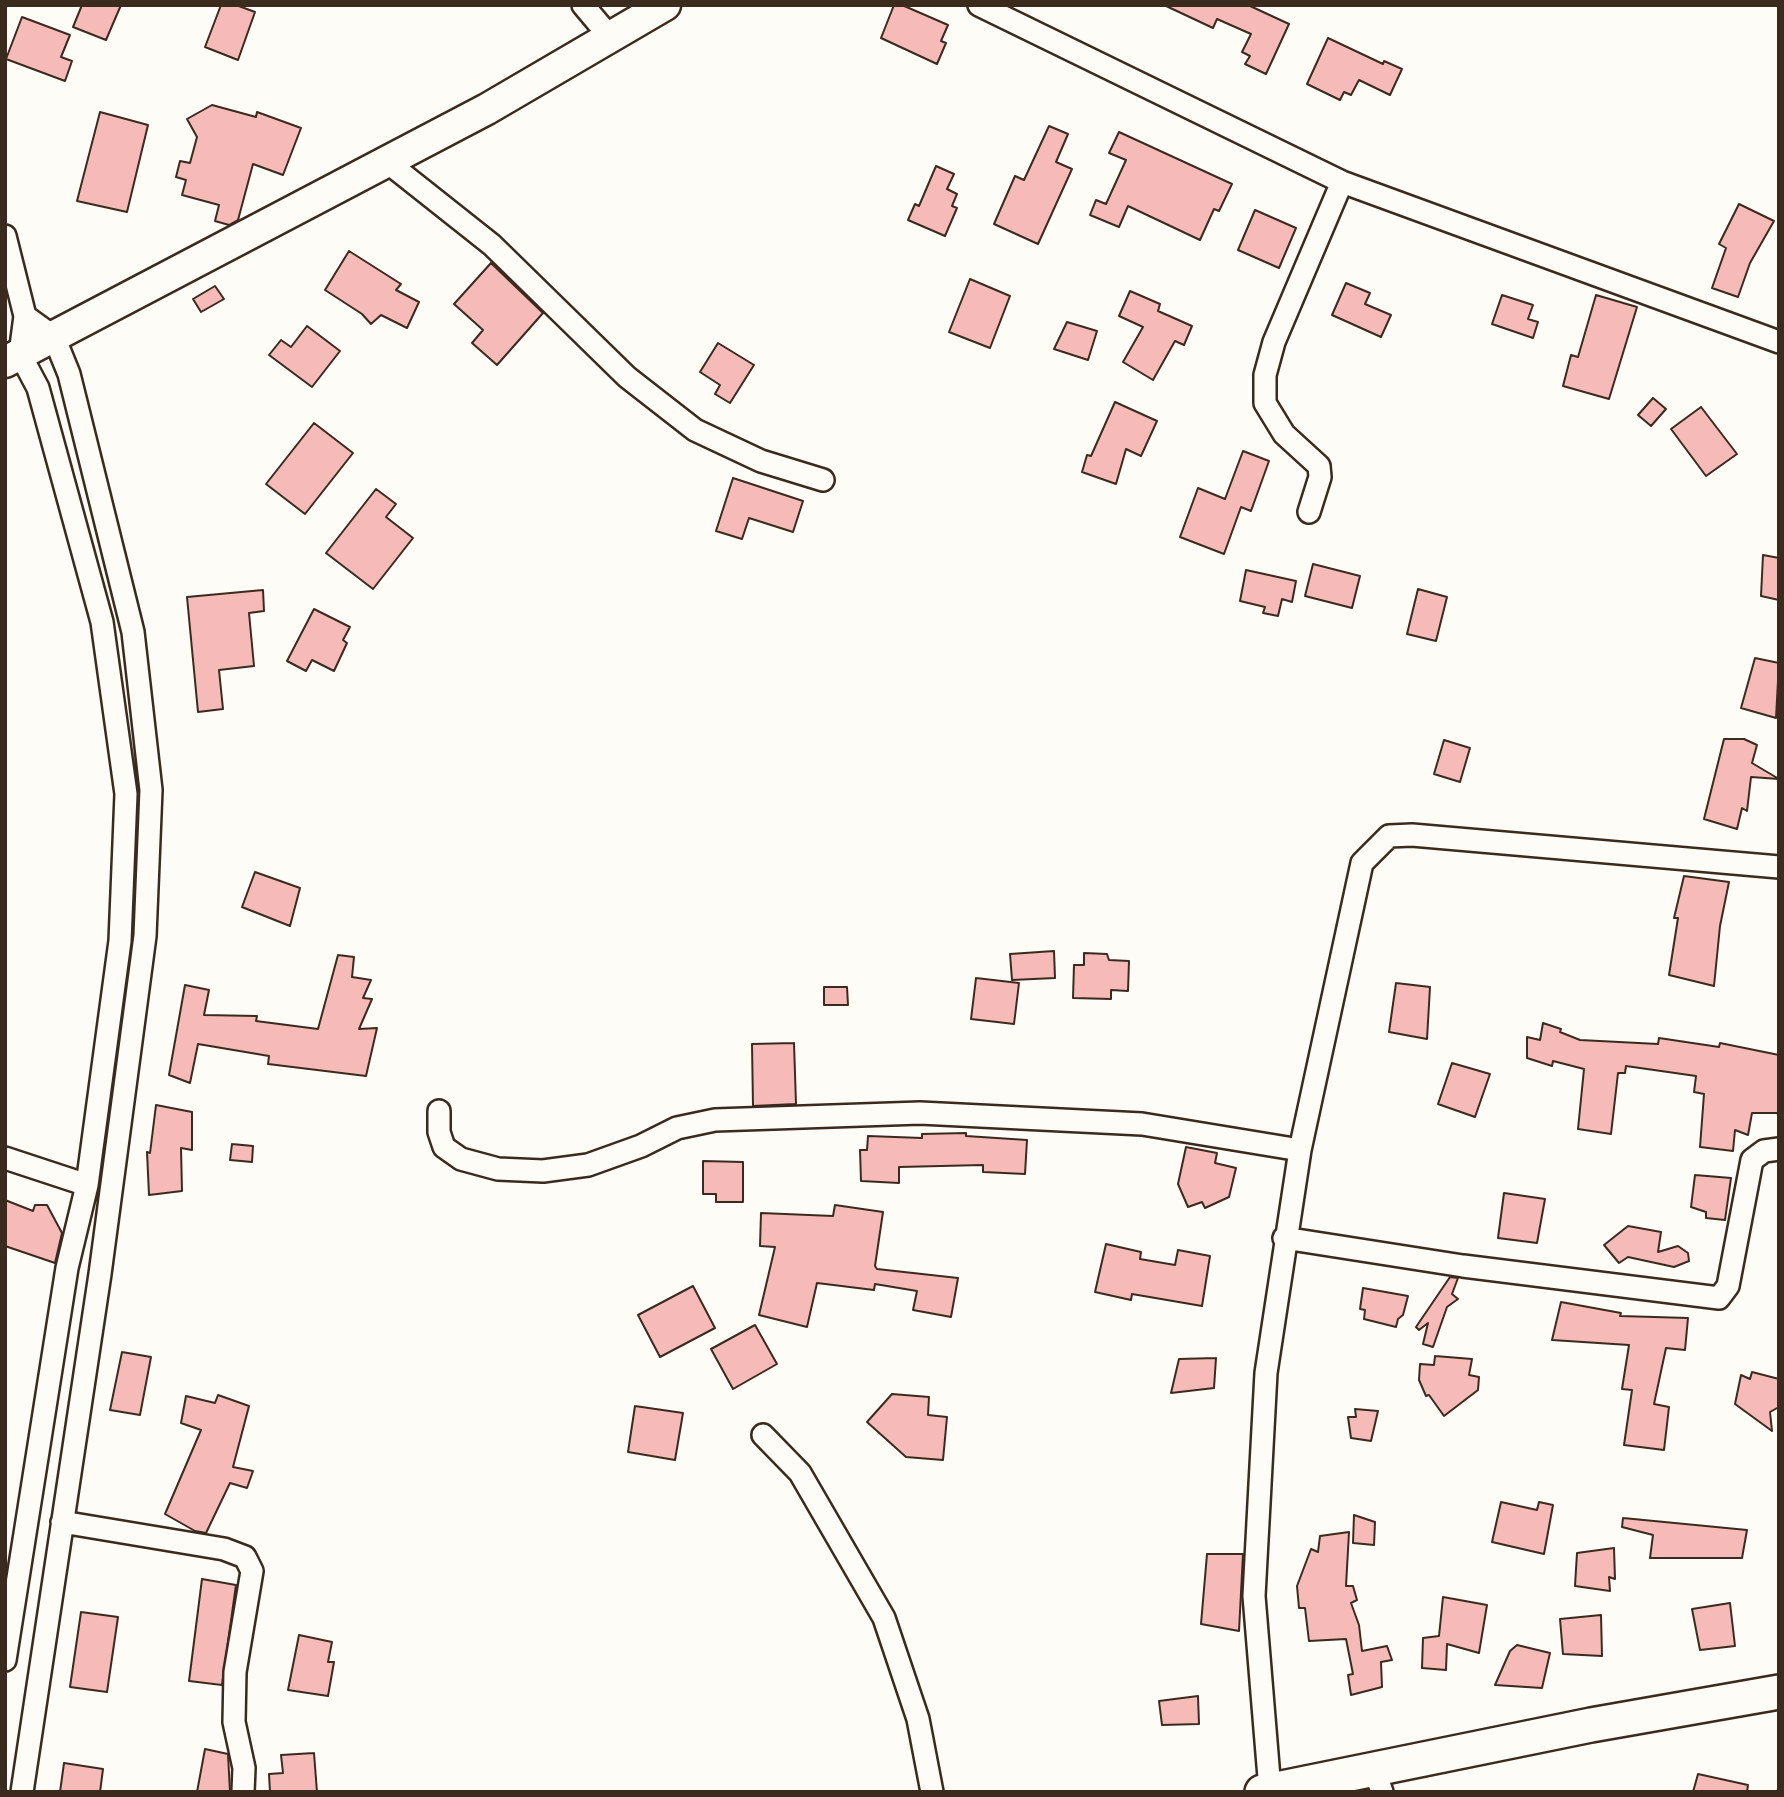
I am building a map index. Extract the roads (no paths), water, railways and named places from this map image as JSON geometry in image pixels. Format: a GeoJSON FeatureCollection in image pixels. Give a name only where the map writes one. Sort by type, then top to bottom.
{"type":"FeatureCollection","features":[{"type":"Feature","properties":{"kind":"main road"},"geometry":{"type":"LineString","coordinates":[[1266,1791],[1378,1780],[1779,1692]]}},
{"type":"Feature","properties":{"kind":"street"},"geometry":{"type":"LineString","coordinates":[[583,5],[610,37]]}},
{"type":"Feature","properties":{"kind":"street"},"geometry":{"type":"LineString","coordinates":[[13,358],[487,109],[665,5]]}},
{"type":"Feature","properties":{"kind":"street"},"geometry":{"type":"LineString","coordinates":[[979,5],[1342,182],[1779,342]]}},
{"type":"Feature","properties":{"kind":"street"},"geometry":{"type":"LineString","coordinates":[[386,161],[492,246],[627,377],[695,430],[761,461],[823,480]]}},
{"type":"Feature","properties":{"kind":"street"},"geometry":{"type":"LineString","coordinates":[[1309,512],[1320,477],[1319,466],[1284,434],[1265,403],[1265,375],[1273,342],[1342,182]]}},
{"type":"Feature","properties":{"kind":"street"},"geometry":{"type":"LineString","coordinates":[[5,236],[25,316],[13,358]]}},
{"type":"Feature","properties":{"kind":"street"},"geometry":{"type":"LineString","coordinates":[[22,1792],[100,1274],[145,936],[151,790],[133,632],[69,374],[54,337],[25,316]]}},
{"type":"Feature","properties":{"kind":"street"},"geometry":{"type":"LineString","coordinates":[[5,1660],[67,1268],[87,1185],[120,941],[126,794],[103,622],[38,388],[13,358]]}},
{"type":"Feature","properties":{"kind":"street"},"geometry":{"type":"LineString","coordinates":[[38,388],[69,374]]}},
{"type":"Feature","properties":{"kind":"street"},"geometry":{"type":"LineString","coordinates":[[1266,1791],[1254,1596],[1266,1373],[1284,1238],[1300,1150],[1362,863],[1389,836],[1412,835],[1779,867]]}},
{"type":"Feature","properties":{"kind":"street"},"geometry":{"type":"LineString","coordinates":[[439,1111],[439,1132],[444,1147],[461,1159],[498,1169],[543,1171],[588,1166],[641,1146],[677,1128],[715,1120],[920,1113],[1142,1124],[1300,1150]]}},
{"type":"Feature","properties":{"kind":"street"},"geometry":{"type":"LineString","coordinates":[[1284,1238],[1463,1266],[1718,1298],[1728,1286],[1752,1160],[1764,1151],[1779,1149]]}},
{"type":"Feature","properties":{"kind":"street"},"geometry":{"type":"LineString","coordinates":[[5,1158],[87,1185]]}},
{"type":"Feature","properties":{"kind":"street"},"geometry":{"type":"LineString","coordinates":[[763,1435],[800,1474],[884,1618],[918,1720],[932,1792]]}},
{"type":"Feature","properties":{"kind":"street"},"geometry":{"type":"LineString","coordinates":[[62,1522],[224,1549],[245,1557],[252,1571],[235,1672],[234,1722],[244,1768],[243,1792]]}}]}
